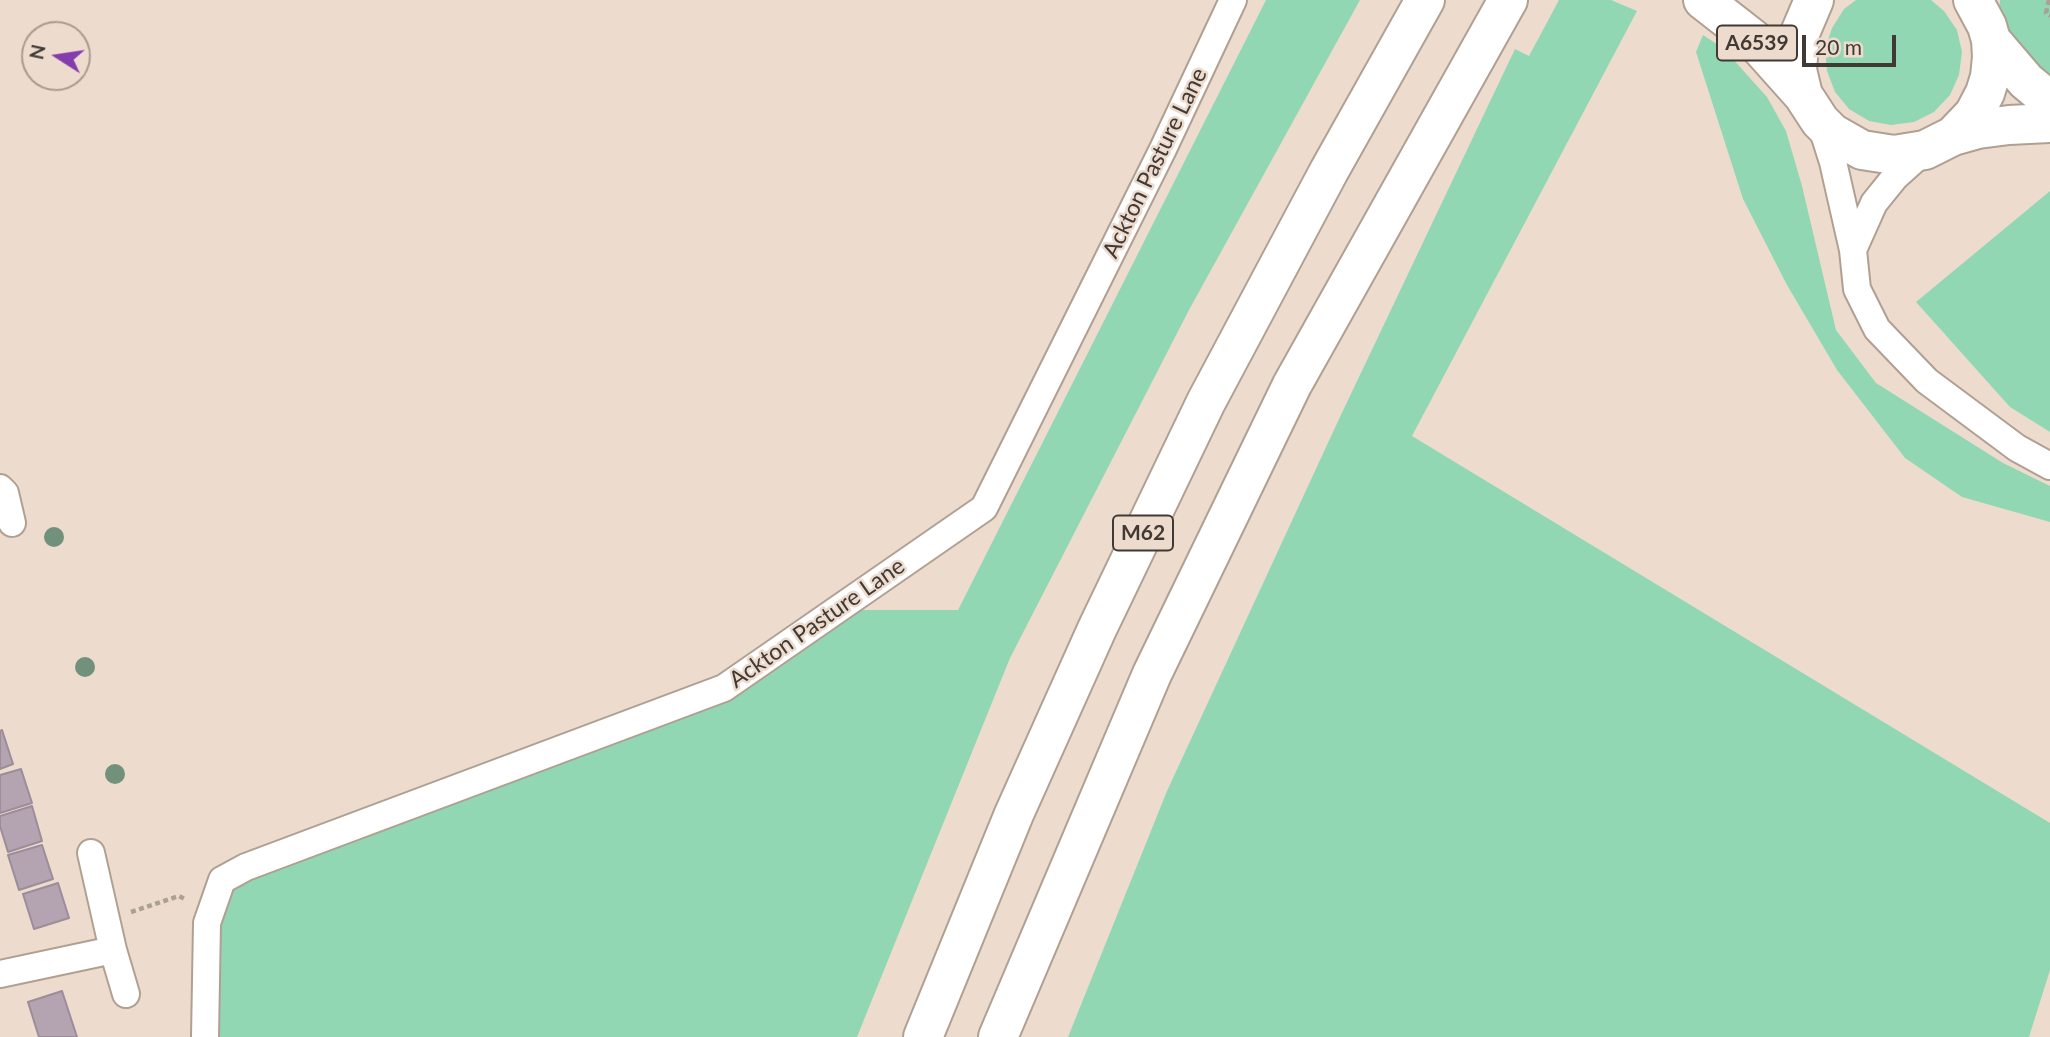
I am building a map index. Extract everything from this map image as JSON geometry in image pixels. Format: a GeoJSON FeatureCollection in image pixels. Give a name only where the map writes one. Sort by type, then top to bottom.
{"type":"FeatureCollection","features":[{"type":"Feature","properties":{"kind":"main road","name":"M62"},"geometry":{"type":"LineString","coordinates":[[923,1037],[1014,814],[1097,628],[1206,402],[1424,0]]}},
{"type":"Feature","properties":{"kind":"main road"},"geometry":{"type":"LineString","coordinates":[[998,1037],[1158,662],[1292,385],[1508,0]]}},
{"type":"Feature","properties":{"kind":"main road","name":"A6539"},"geometry":{"type":"LineString","coordinates":[[1703,0],[1753,39],[1812,108]]}},
{"type":"Feature","properties":{"kind":"main road"},"geometry":{"type":"LineString","coordinates":[[1814,0],[1800,33],[1797,70],[1812,108],[1832,133],[1871,152],[1894,155],[1989,128],[2050,122]]}},
{"type":"Feature","properties":{"kind":"main road"},"geometry":{"type":"LineString","coordinates":[[1939,143],[1974,114],[1985,93],[1992,57],[1984,22]]}},
{"type":"Feature","properties":{"kind":"main road"},"geometry":{"type":"LineString","coordinates":[[1984,22],[2026,82],[2050,100]]}},
{"type":"Feature","properties":{"kind":"street","name":"Ackton Pasture Lane"},"geometry":{"type":"LineString","coordinates":[[205,1037],[207,923],[222,880],[247,867],[724,688],[984,508],[1163,149],[1233,0]]}},
{"type":"Feature","properties":{"kind":"street"},"geometry":{"type":"LineString","coordinates":[[1812,108],[1833,162],[1853,250],[1857,289],[1877,329],[1927,381],[2017,448],[2050,466]]}},
{"type":"Feature","properties":{"kind":"street"},"geometry":{"type":"LineString","coordinates":[[1853,250],[1874,203],[1895,177],[1939,143]]}},
{"type":"Feature","properties":{"kind":"street"},"geometry":{"type":"LineString","coordinates":[[0,488],[5,493],[12,523]]}},
{"type":"Feature","properties":{"kind":"street"},"geometry":{"type":"LineString","coordinates":[[91,853],[126,994]]}},
{"type":"Feature","properties":{"kind":"street"},"geometry":{"type":"LineString","coordinates":[[0,974],[113,950]]}},
{"type":"Feature","properties":{"kind":"path"},"geometry":{"type":"LineString","coordinates":[[2049,0],[2046,13],[2050,16]]}},
{"type":"Feature","properties":{"kind":"path"},"geometry":{"type":"LineString","coordinates":[[106,920],[179,896],[190,901],[207,923]]}},
{"type":"Feature","properties":{"kind":"green space"},"geometry":{"type":"Polygon","coordinates":[[[1266,0],[1360,0],[1189,310],[1010,658],[857,1037],[205,1037],[226,882],[698,696],[857,610],[958,610],[1266,0]]]}},
{"type":"Feature","properties":{"kind":"green space"},"geometry":{"type":"Polygon","coordinates":[[[1559,0],[1611,0],[1637,11],[1412,436],[2050,823],[2050,970],[2029,1037],[1068,1037],[1167,791],[1339,419],[1515,49],[1529,56],[1559,0]]]}},
{"type":"Feature","properties":{"kind":"green space"},"geometry":{"type":"Polygon","coordinates":[[[1856,0],[1931,0],[1944,11],[1957,30],[1962,52],[1959,75],[1950,95],[1934,112],[1914,122],[1891,125],[1869,121],[1849,109],[1835,92],[1827,71],[1825,49],[1832,28],[1844,9],[1856,0]]]}},
{"type":"Feature","properties":{"kind":"green space"},"geometry":{"type":"Polygon","coordinates":[[[2000,0],[2050,0],[2050,81],[2021,58],[1999,12],[2000,0]]]}},
{"type":"Feature","properties":{"kind":"green space"},"geometry":{"type":"Polygon","coordinates":[[[1703,35],[1723,48],[1767,97],[1786,131],[1802,186],[1836,330],[1876,383],[2003,463],[2050,486],[2050,522],[1962,497],[1905,458],[1837,370],[1787,285],[1743,199],[1696,52],[1703,35]]]}},
{"type":"Feature","properties":{"kind":"green space"},"geometry":{"type":"Polygon","coordinates":[[[2050,191],[2050,432],[2010,407],[1916,302],[2050,191]]]}},
{"type":"Feature","properties":{"kind":"building"},"geometry":{"type":"Polygon","coordinates":[[[2,730],[13,764],[0,769],[0,731],[2,730]]]}},
{"type":"Feature","properties":{"kind":"building"},"geometry":{"type":"Polygon","coordinates":[[[21,769],[32,803],[0,813],[0,775],[21,769]]]}},
{"type":"Feature","properties":{"kind":"building"},"geometry":{"type":"Polygon","coordinates":[[[32,806],[42,841],[8,852],[0,826],[0,816],[32,806]]]}},
{"type":"Feature","properties":{"kind":"building"},"geometry":{"type":"Polygon","coordinates":[[[42,845],[53,879],[19,890],[8,855],[42,845]]]}},
{"type":"Feature","properties":{"kind":"building"},"geometry":{"type":"Polygon","coordinates":[[[58,883],[69,918],[34,929],[23,894],[58,883]]]}},
{"type":"Feature","properties":{"kind":"building"},"geometry":{"type":"Polygon","coordinates":[[[62,991],[77,1037],[39,1037],[28,1002],[62,991]]]}}]}
